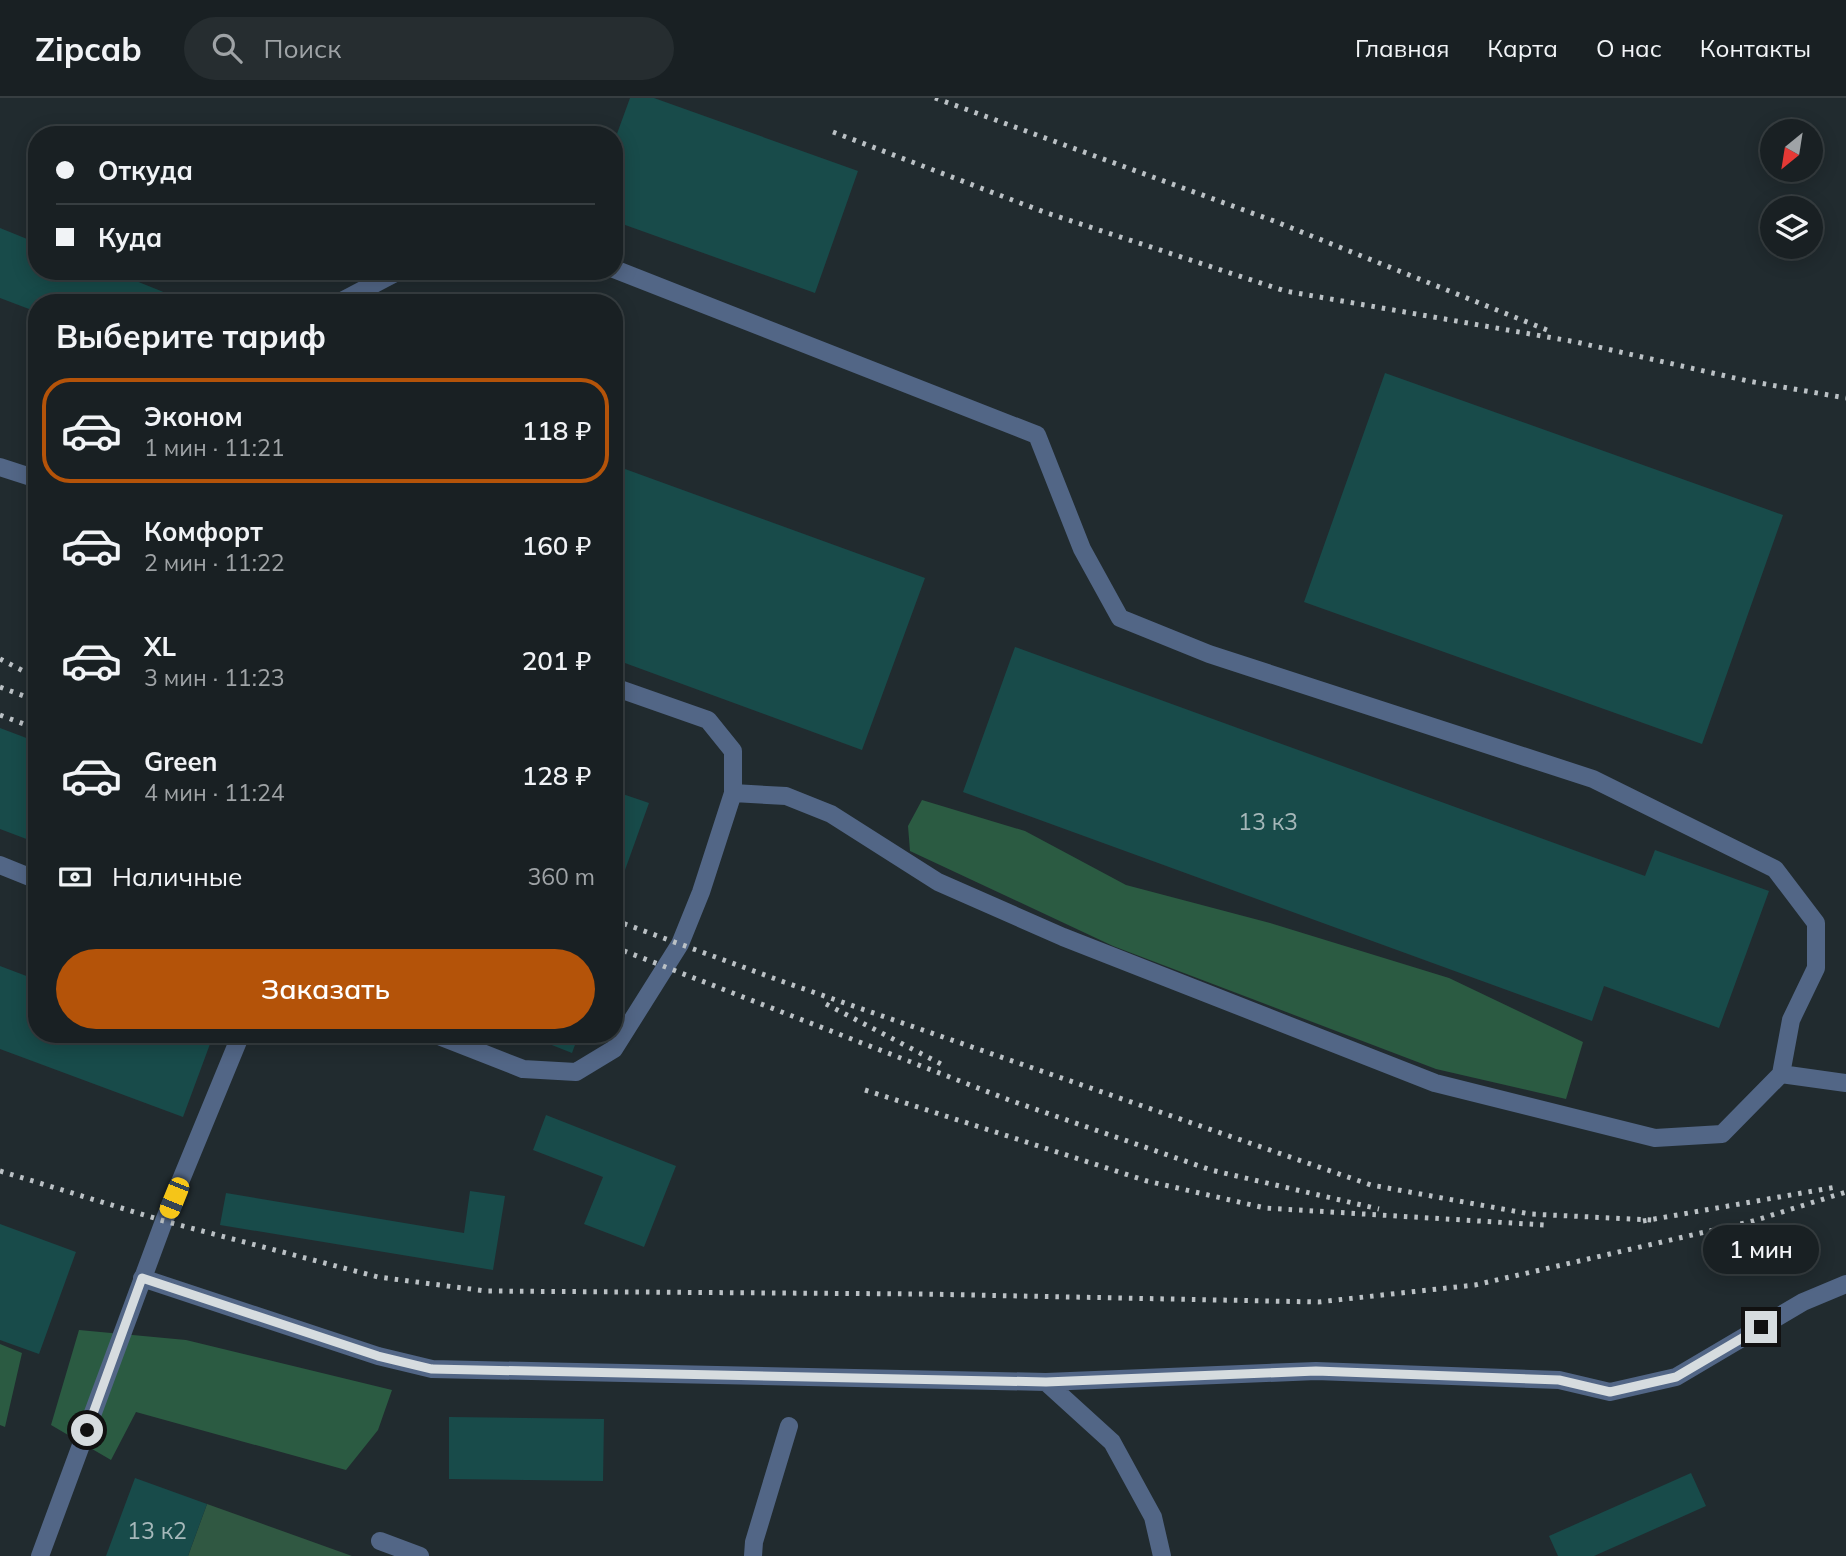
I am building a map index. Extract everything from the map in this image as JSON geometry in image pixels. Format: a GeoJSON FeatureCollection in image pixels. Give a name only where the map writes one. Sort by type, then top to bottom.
{"type":"FeatureCollection","features":[{"type":"Feature","properties":{"kind":"lane"},"geometry":{"type":"LineString","coordinates":[[623,273],[1037,435],[1082,548],[1119,618],[1209,654],[1593,779],[1776,869],[1816,923],[1816,968],[1791,1020],[1781,1074],[1722,1134],[1654,1138],[1435,1083],[1063,937],[939,882],[831,814],[786,796],[733,793]]}},
{"type":"Feature","properties":{"kind":"lane"},"geometry":{"type":"LineString","coordinates":[[355,294],[382,280]]}},
{"type":"Feature","properties":{"kind":"lane"},"geometry":{"type":"LineString","coordinates":[[0,467],[28,476]]}},
{"type":"Feature","properties":{"kind":"lane"},"geometry":{"type":"LineString","coordinates":[[623,690],[708,720],[733,751],[733,793],[701,892],[680,944],[623,1035]]}},
{"type":"Feature","properties":{"kind":"lane"},"geometry":{"type":"LineString","coordinates":[[0,865],[28,876]]}},
{"type":"Feature","properties":{"kind":"lane"},"geometry":{"type":"LineString","coordinates":[[40,1556],[142,1278],[237,1043]]}},
{"type":"Feature","properties":{"kind":"lane"},"geometry":{"type":"LineString","coordinates":[[457,1043],[523,1069],[576,1072],[614,1049],[618,1043]]}},
{"type":"Feature","properties":{"kind":"lane"},"geometry":{"type":"LineString","coordinates":[[1781,1074],[1846,1083]]}},
{"type":"Feature","properties":{"kind":"lane"},"geometry":{"type":"LineString","coordinates":[[142,1278],[378,1356],[432,1369],[1046,1382],[1316,1371],[1559,1380],[1610,1392],[1676,1377],[1803,1302],[1846,1284]]}},
{"type":"Feature","properties":{"kind":"lane"},"geometry":{"type":"LineString","coordinates":[[1046,1382],[1112,1442],[1153,1517],[1162,1556]]}},
{"type":"Feature","properties":{"kind":"lane"},"geometry":{"type":"LineString","coordinates":[[753,1556],[754,1542],[789,1426]]}},
{"type":"Feature","properties":{"kind":"lane"},"geometry":{"type":"LineString","coordinates":[[380,1541],[420,1556]]}},
{"type":"Feature","properties":{"kind":"green space"},"geometry":{"type":"Polygon","coordinates":[[[922,800],[1025,831],[1126,885],[1270,923],[1449,978],[1583,1042],[1566,1099],[1436,1069],[1113,946],[910,851],[908,826],[922,800]]]}},
{"type":"Feature","properties":{"kind":"green space"},"geometry":{"type":"Polygon","coordinates":[[[79,1330],[186,1340],[392,1390],[378,1430],[346,1470],[136,1412],[111,1460],[51,1425],[79,1330]]]}},
{"type":"Feature","properties":{"kind":"green space"},"geometry":{"type":"Polygon","coordinates":[[[0,1344],[22,1353],[5,1427],[0,1425],[0,1344]]]}},
{"type":"Feature","properties":{"kind":"green space"},"geometry":{"type":"Polygon","coordinates":[[[207,1504],[352,1556],[188,1556],[207,1504]]]}},
{"type":"Feature","properties":{"kind":"building"},"geometry":{"type":"Polygon","coordinates":[[[630,98],[654,98],[858,171],[815,293],[623,224],[623,126],[620,126],[630,98]]]}},
{"type":"Feature","properties":{"kind":"building"},"geometry":{"type":"Polygon","coordinates":[[[0,228],[28,239],[28,280],[134,280],[168,294],[28,294],[28,309],[0,298],[0,228]]]}},
{"type":"Feature","properties":{"kind":"building"},"geometry":{"type":"Polygon","coordinates":[[[1385,373],[1783,515],[1702,744],[1304,602],[1385,373]]]}},
{"type":"Feature","properties":{"kind":"building"},"geometry":{"type":"Polygon","coordinates":[[[623,468],[925,578],[862,750],[623,662],[623,468]]]}},
{"type":"Feature","properties":{"kind":"building"},"geometry":{"type":"Polygon","coordinates":[[[1015,647],[1645,876],[1655,850],[1769,891],[1719,1028],[1604,986],[1592,1021],[963,792],[1015,647]]]}},
{"type":"Feature","properties":{"kind":"building"},"geometry":{"type":"Polygon","coordinates":[[[0,728],[28,739],[28,840],[0,829],[0,728]]]}},
{"type":"Feature","properties":{"kind":"building"},"geometry":{"type":"Polygon","coordinates":[[[623,794],[649,803],[623,876],[623,794]]]}},
{"type":"Feature","properties":{"kind":"building"},"geometry":{"type":"Polygon","coordinates":[[[0,966],[28,977],[28,1043],[210,1044],[183,1117],[0,1049],[0,966]]]}},
{"type":"Feature","properties":{"kind":"building"},"geometry":{"type":"Polygon","coordinates":[[[547,1043],[576,1043],[572,1053],[547,1043]]]}},
{"type":"Feature","properties":{"kind":"building"},"geometry":{"type":"Polygon","coordinates":[[[546,1115],[676,1166],[644,1247],[584,1224],[603,1177],[533,1150],[546,1115]]]}},
{"type":"Feature","properties":{"kind":"building"},"geometry":{"type":"Polygon","coordinates":[[[470,1191],[505,1196],[493,1270],[220,1225],[226,1193],[464,1233],[470,1191]]]}},
{"type":"Feature","properties":{"kind":"building"},"geometry":{"type":"Polygon","coordinates":[[[0,1224],[76,1252],[39,1354],[0,1340],[0,1224]]]}},
{"type":"Feature","properties":{"kind":"building"},"geometry":{"type":"Polygon","coordinates":[[[449,1417],[604,1419],[603,1481],[449,1479],[449,1417]]]}},
{"type":"Feature","properties":{"kind":"building"},"geometry":{"type":"Polygon","coordinates":[[[1691,1473],[1706,1506],[1594,1556],[1558,1556],[1549,1536],[1691,1473]]]}},
{"type":"Feature","properties":{"kind":"building"},"geometry":{"type":"Polygon","coordinates":[[[135,1478],[207,1504],[188,1556],[106,1556],[135,1478]]]}},
{"type":"Feature","properties":{"kind":"railway"},"geometry":{"type":"LineString","coordinates":[[935,98],[1274,221],[1547,330]]}},
{"type":"Feature","properties":{"kind":"railway"},"geometry":{"type":"LineString","coordinates":[[833,132],[1044,212],[1285,291],[1576,342],[1748,381],[1846,398]]}},
{"type":"Feature","properties":{"kind":"railway"},"geometry":{"type":"LineString","coordinates":[[0,659],[28,673]]}},
{"type":"Feature","properties":{"kind":"railway"},"geometry":{"type":"LineString","coordinates":[[0,687],[28,698]]}},
{"type":"Feature","properties":{"kind":"railway"},"geometry":{"type":"LineString","coordinates":[[0,715],[28,726]]}},
{"type":"Feature","properties":{"kind":"railway"},"geometry":{"type":"LineString","coordinates":[[623,923],[784,982],[1371,1185],[1530,1214],[1652,1220]]}},
{"type":"Feature","properties":{"kind":"railway"},"geometry":{"type":"LineString","coordinates":[[623,950],[1009,1100],[1211,1170],[1379,1209]]}},
{"type":"Feature","properties":{"kind":"railway"},"geometry":{"type":"LineString","coordinates":[[826,1004],[941,1064]]}},
{"type":"Feature","properties":{"kind":"railway"},"geometry":{"type":"LineString","coordinates":[[865,1090],[1147,1181],[1265,1208],[1545,1225]]}},
{"type":"Feature","properties":{"kind":"railway"},"geometry":{"type":"LineString","coordinates":[[0,1171],[164,1221],[378,1277],[486,1291],[922,1294],[1318,1302],[1475,1285],[1753,1221],[1846,1192]]}},
{"type":"Feature","properties":{"kind":"railway"},"geometry":{"type":"LineString","coordinates":[[1643,1221],[1836,1187]]}},
{"type":"Feature","properties":{"kind":"route"},"geometry":{"type":"LineString","coordinates":[[87,1430],[142,1278],[378,1356],[432,1369],[1046,1382],[1316,1371],[1559,1380],[1610,1392],[1676,1377],[1761,1327]]}}]}
